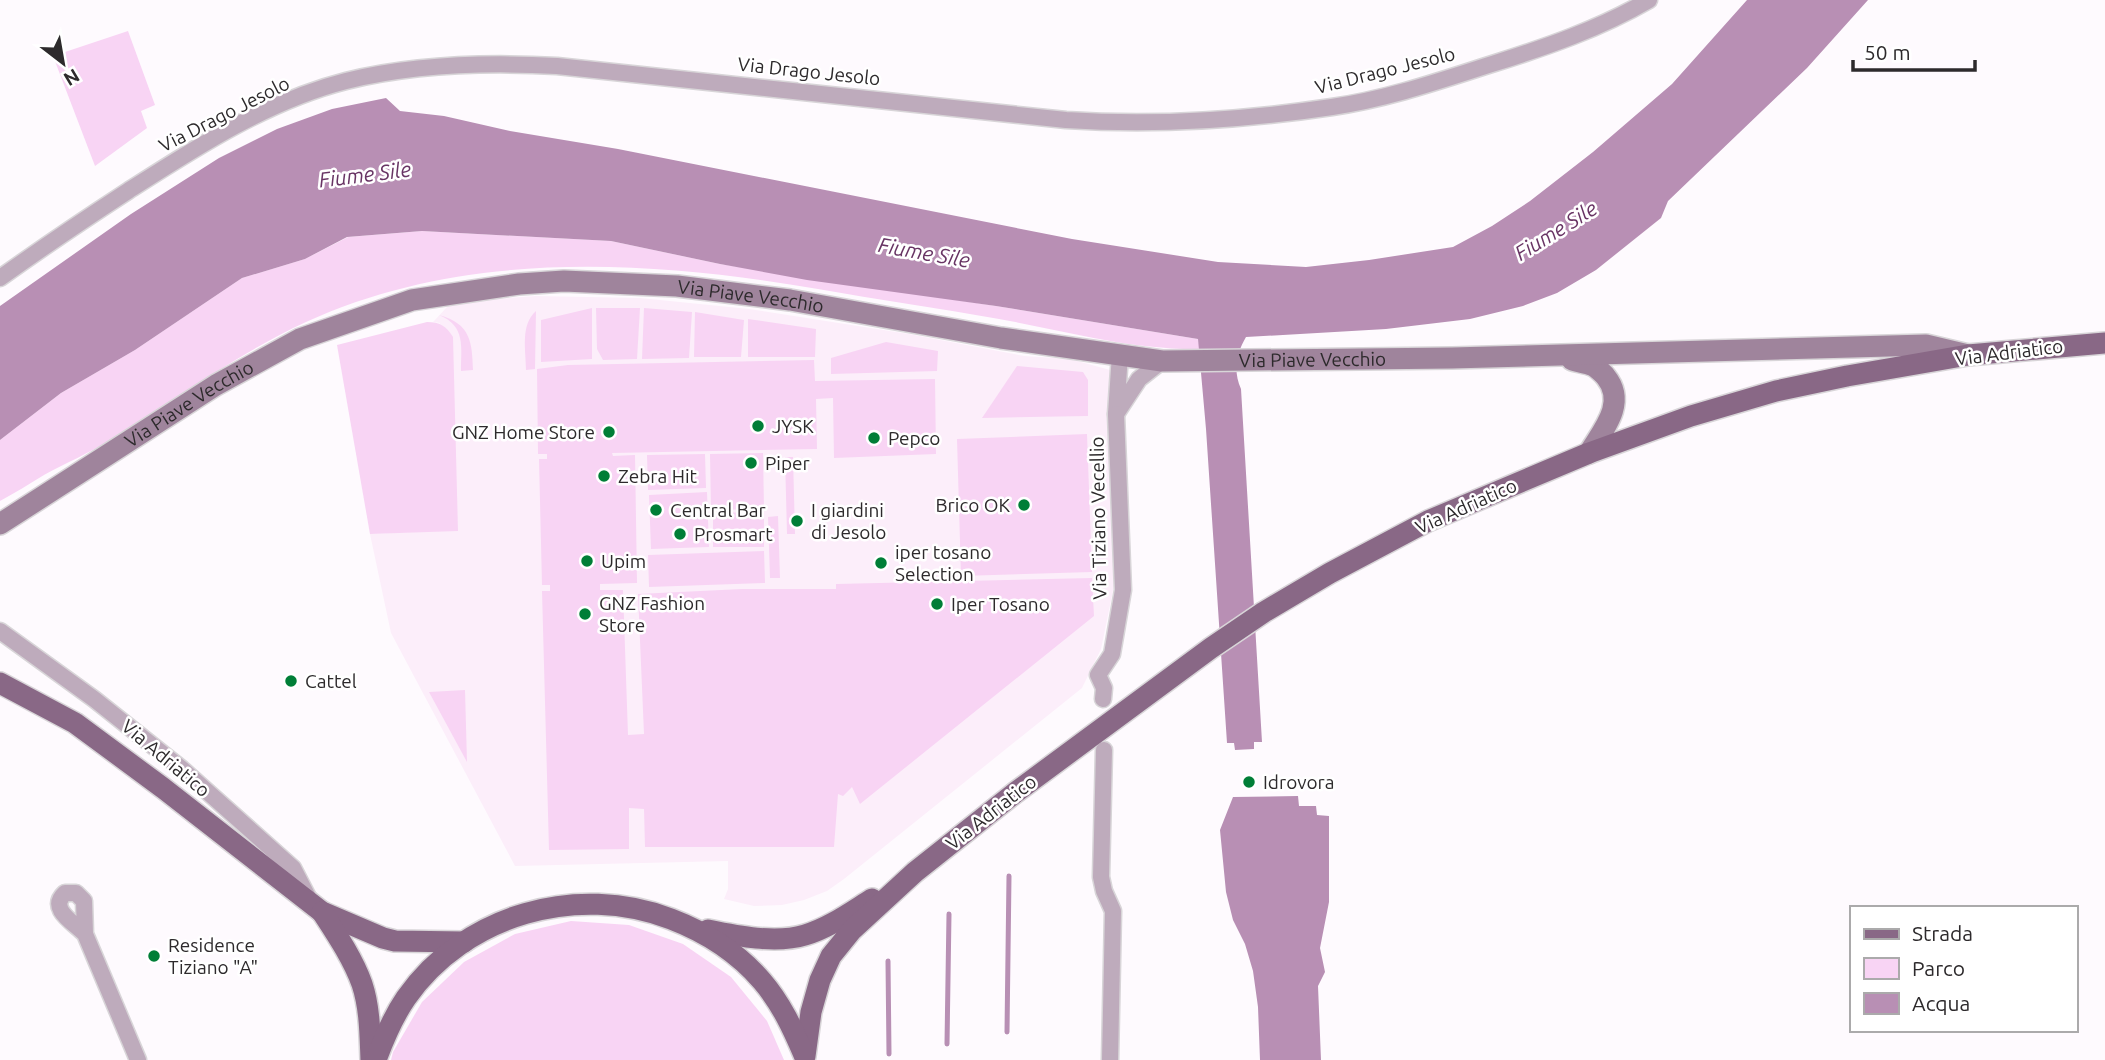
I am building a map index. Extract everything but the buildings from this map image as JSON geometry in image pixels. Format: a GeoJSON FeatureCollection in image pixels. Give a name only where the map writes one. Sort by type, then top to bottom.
{"type":"FeatureCollection","features":[{"type":"Feature","properties":{"kind":"main road","name":"Via Adriatico"},"geometry":{"type":"LineString","coordinates":[[805,1058],[811,1012],[820,979],[831,956],[852,930],[915,872],[1016,792],[1211,648],[1264,612],[1330,573],[1428,521],[1589,453],[1692,416],[1776,391],[1847,376],[1968,355],[2105,342]]}},
{"type":"Feature","properties":{"kind":"main road","name":"Via Adriatico"},"geometry":{"type":"LineString","coordinates":[[0,683],[75,723],[317,908],[395,941],[464,942]]}},
{"type":"Feature","properties":{"kind":"main road","name":"Via Adriatico"},"geometry":{"type":"LineString","coordinates":[[693,927],[745,938],[802,936],[823,928],[915,872]]}},
{"type":"Feature","properties":{"kind":"main road"},"geometry":{"type":"LineString","coordinates":[[373,1060],[407,997],[433,967],[464,942],[506,919],[553,906],[601,903],[648,910],[693,927],[730,950],[762,981],[787,1016],[805,1058]]}},
{"type":"Feature","properties":{"kind":"main road","name":"Via Adriatico"},"geometry":{"type":"LineString","coordinates":[[317,908],[351,960],[362,986],[373,1060]]}},
{"type":"Feature","properties":{"kind":"street","name":"Via Drago Jesolo"},"geometry":{"type":"LineString","coordinates":[[0,278],[179,158],[227,131],[302,96],[344,82],[391,72],[455,64],[510,63],[1066,120],[1108,123],[1206,119],[1333,107],[1430,84],[1555,44],[1595,28],[1649,0]]}},
{"type":"Feature","properties":{"kind":"street","name":"Via Piave Vecchio"},"geometry":{"type":"LineString","coordinates":[[0,524],[216,385],[300,338],[412,300],[494,286],[564,281],[677,286],[790,300],[1001,338],[1162,361],[1556,355],[1926,345],[1968,355]]}},
{"type":"Feature","properties":{"kind":"street","name":"Via Tiziano Vecellio"},"geometry":{"type":"LineString","coordinates":[[1103,699],[1104,688],[1098,674],[1112,654],[1123,590],[1116,414],[1120,354]]}},
{"type":"Feature","properties":{"kind":"street","name":"Via Piave Vecchio"},"geometry":{"type":"LineString","coordinates":[[1556,355],[1594,366],[1612,385],[1614,408],[1589,453]]}},
{"type":"Feature","properties":{"kind":"street","name":"Via Tiziano Vecellio"},"geometry":{"type":"LineString","coordinates":[[1116,414],[1139,379],[1162,361]]}},
{"type":"Feature","properties":{"kind":"street","name":"Via Adriatico"},"geometry":{"type":"LineString","coordinates":[[0,631],[94,699],[202,787],[293,868],[317,908]]}},
{"type":"Feature","properties":{"kind":"street"},"geometry":{"type":"LineString","coordinates":[[1104,750],[1101,877],[1113,911],[1110,1060]]}},
{"type":"Feature","properties":{"kind":"street"},"geometry":{"type":"LineString","coordinates":[[85,933],[138,1060]]}},
{"type":"Feature","properties":{"kind":"shaded area"},"geometry":{"type":"Polygon","coordinates":[[[536,296],[640,298],[749,309],[909,334],[1024,356],[1070,359],[1110,370],[1114,586],[1101,649],[1082,688],[844,879],[827,891],[804,900],[782,905],[754,906],[724,899],[728,889],[728,861],[515,866],[391,633],[370,534],[458,530],[440,323],[433,322],[448,306],[536,296]]]}},
{"type":"Feature","properties":{"kind":"green space"},"geometry":{"type":"Polygon","coordinates":[[[128,31],[155,105],[141,111],[147,128],[95,166],[53,56],[128,31]]]}},
{"type":"Feature","properties":{"kind":"green space"},"geometry":{"type":"Polygon","coordinates":[[[422,231],[611,241],[720,264],[1198,339],[1200,349],[1124,343],[954,311],[754,279],[624,267],[558,267],[493,272],[429,282],[367,298],[306,322],[231,363],[111,440],[0,501],[0,440],[61,393],[135,350],[242,278],[305,259],[348,237],[422,231]]]}},
{"type":"Feature","properties":{"kind":"green space"},"geometry":{"type":"Polygon","coordinates":[[[592,308],[592,359],[541,362],[541,320],[592,308]]]}},
{"type":"Feature","properties":{"kind":"green space"},"geometry":{"type":"Polygon","coordinates":[[[596,308],[640,308],[637,359],[603,360],[597,349],[596,308]]]}},
{"type":"Feature","properties":{"kind":"green space"},"geometry":{"type":"Polygon","coordinates":[[[644,308],[692,312],[689,358],[642,359],[644,308]]]}},
{"type":"Feature","properties":{"kind":"green space"},"geometry":{"type":"Polygon","coordinates":[[[536,311],[535,369],[526,370],[526,331],[536,311]]]}},
{"type":"Feature","properties":{"kind":"green space"},"geometry":{"type":"Polygon","coordinates":[[[695,312],[744,320],[741,357],[694,357],[695,312]]]}},
{"type":"Feature","properties":{"kind":"green space"},"geometry":{"type":"Polygon","coordinates":[[[439,315],[458,323],[468,335],[473,370],[461,371],[458,331],[439,315]]]}},
{"type":"Feature","properties":{"kind":"green space"},"geometry":{"type":"Polygon","coordinates":[[[748,319],[816,329],[815,357],[748,357],[748,319]]]}},
{"type":"Feature","properties":{"kind":"green space"},"geometry":{"type":"Polygon","coordinates":[[[427,322],[442,325],[453,337],[458,531],[370,534],[337,345],[427,322]]]}},
{"type":"Feature","properties":{"kind":"green space"},"geometry":{"type":"Polygon","coordinates":[[[886,342],[938,351],[937,371],[831,374],[831,358],[886,342]]]}},
{"type":"Feature","properties":{"kind":"green space"},"geometry":{"type":"Polygon","coordinates":[[[814,360],[815,381],[935,379],[936,454],[834,458],[833,398],[816,399],[817,449],[612,453],[613,456],[635,455],[637,583],[600,584],[600,590],[623,590],[628,735],[644,734],[638,594],[742,589],[836,589],[836,584],[1092,578],[1094,616],[860,804],[852,787],[843,796],[838,794],[834,847],[645,847],[644,809],[629,808],[629,849],[549,850],[542,591],[550,591],[550,585],[542,585],[539,459],[547,459],[547,454],[538,454],[537,369],[568,365],[814,360]]]}},
{"type":"Feature","properties":{"kind":"green space"},"geometry":{"type":"Polygon","coordinates":[[[1017,366],[1083,372],[1088,380],[1088,416],[982,418],[1017,366]]]}},
{"type":"Feature","properties":{"kind":"green space","name":"Brico OK"},"geometry":{"type":"Polygon","coordinates":[[[1087,434],[1092,572],[961,576],[957,439],[1087,434]]]}},
{"type":"Feature","properties":{"kind":"green space"},"geometry":{"type":"Polygon","coordinates":[[[763,453],[764,509],[711,510],[710,454],[763,453]]]}},
{"type":"Feature","properties":{"kind":"green space"},"geometry":{"type":"Polygon","coordinates":[[[705,454],[706,488],[648,490],[647,455],[705,454]]]}},
{"type":"Feature","properties":{"kind":"green space"},"geometry":{"type":"Polygon","coordinates":[[[785,457],[793,457],[795,534],[787,534],[785,457]]]}},
{"type":"Feature","properties":{"kind":"green space"},"geometry":{"type":"Polygon","coordinates":[[[707,492],[709,547],[651,549],[649,495],[707,492]]]}},
{"type":"Feature","properties":{"kind":"green space"},"geometry":{"type":"Polygon","coordinates":[[[764,512],[764,547],[713,547],[713,513],[764,512]]]}},
{"type":"Feature","properties":{"kind":"green space"},"geometry":{"type":"Polygon","coordinates":[[[778,516],[780,578],[770,578],[768,517],[778,516]]]}},
{"type":"Feature","properties":{"kind":"green space"},"geometry":{"type":"Polygon","coordinates":[[[764,551],[765,583],[649,587],[648,555],[764,551]]]}},
{"type":"Feature","properties":{"kind":"green space"},"geometry":{"type":"Polygon","coordinates":[[[465,690],[467,762],[429,692],[465,690]]]}},
{"type":"Feature","properties":{"kind":"green space"},"geometry":{"type":"Polygon","coordinates":[[[571,921],[629,925],[683,944],[731,977],[767,1021],[784,1060],[391,1060],[422,1002],[464,962],[515,934],[571,921]]]}},
{"type":"Feature","properties":{"kind":"water","name":"Fiume Sile"},"geometry":{"type":"Polygon","coordinates":[[[1747,0],[1868,0],[1807,68],[1668,201],[1661,218],[1596,270],[1557,293],[1523,306],[1470,319],[1386,329],[1246,337],[1236,369],[1241,389],[1262,742],[1254,742],[1254,749],[1235,750],[1234,743],[1227,743],[1198,339],[996,306],[807,280],[611,241],[422,231],[347,237],[305,259],[242,278],[135,350],[61,393],[0,440],[0,306],[131,214],[219,158],[277,129],[332,109],[386,98],[400,111],[444,116],[510,131],[618,149],[1072,239],[1218,262],[1306,267],[1453,247],[1492,226],[1530,201],[1593,152],[1672,84],[1747,0]]]}},
{"type":"Feature","properties":{"kind":"water"},"geometry":{"type":"Polygon","coordinates":[[[1298,796],[1299,806],[1316,806],[1317,815],[1329,816],[1329,902],[1320,948],[1325,972],[1318,986],[1321,1060],[1260,1060],[1258,1007],[1253,971],[1245,944],[1233,920],[1226,892],[1220,830],[1233,797],[1298,796]]]}},
{"type":"Feature","properties":{"kind":"waterway"},"geometry":{"type":"LineString","coordinates":[[1007,1032],[1009,876]]}},
{"type":"Feature","properties":{"kind":"waterway"},"geometry":{"type":"LineString","coordinates":[[947,1044],[949,914]]}},
{"type":"Feature","properties":{"kind":"waterway"},"geometry":{"type":"LineString","coordinates":[[888,961],[889,1054]]}},
{"type":"Feature","properties":{"kind":"place","name":"JYSK"},"geometry":{"type":"Point","coordinates":[758,426]}},
{"type":"Feature","properties":{"kind":"place","name":"GNZ Home Store"},"geometry":{"type":"Point","coordinates":[609,432]}},
{"type":"Feature","properties":{"kind":"place","name":"Pepco"},"geometry":{"type":"Point","coordinates":[874,438]}},
{"type":"Feature","properties":{"kind":"place","name":"Piper"},"geometry":{"type":"Point","coordinates":[751,463]}},
{"type":"Feature","properties":{"kind":"place","name":"Zebra Hit"},"geometry":{"type":"Point","coordinates":[604,476]}},
{"type":"Feature","properties":{"kind":"place","name":"Brico OK"},"geometry":{"type":"Point","coordinates":[1024,505]}},
{"type":"Feature","properties":{"kind":"place","name":"Central Bar"},"geometry":{"type":"Point","coordinates":[656,510]}},
{"type":"Feature","properties":{"kind":"place","name":"I giardini di Jesolo"},"geometry":{"type":"Point","coordinates":[797,521]}},
{"type":"Feature","properties":{"kind":"place","name":"Prosmart"},"geometry":{"type":"Point","coordinates":[680,534]}},
{"type":"Feature","properties":{"kind":"place","name":"Upim"},"geometry":{"type":"Point","coordinates":[587,561]}},
{"type":"Feature","properties":{"kind":"place","name":"iper tosano Selection"},"geometry":{"type":"Point","coordinates":[881,563]}},
{"type":"Feature","properties":{"kind":"place","name":"Iper Tosano"},"geometry":{"type":"Point","coordinates":[937,604]}},
{"type":"Feature","properties":{"kind":"place","name":"GNZ Fashion Store"},"geometry":{"type":"Point","coordinates":[585,614]}},
{"type":"Feature","properties":{"kind":"place","name":"Cattel"},"geometry":{"type":"Point","coordinates":[291,681]}},
{"type":"Feature","properties":{"kind":"place","name":"Idrovora"},"geometry":{"type":"Point","coordinates":[1249,782]}},
{"type":"Feature","properties":{"kind":"place","name":"Residence Tiziano \"A\""},"geometry":{"type":"Point","coordinates":[154,956]}}]}
